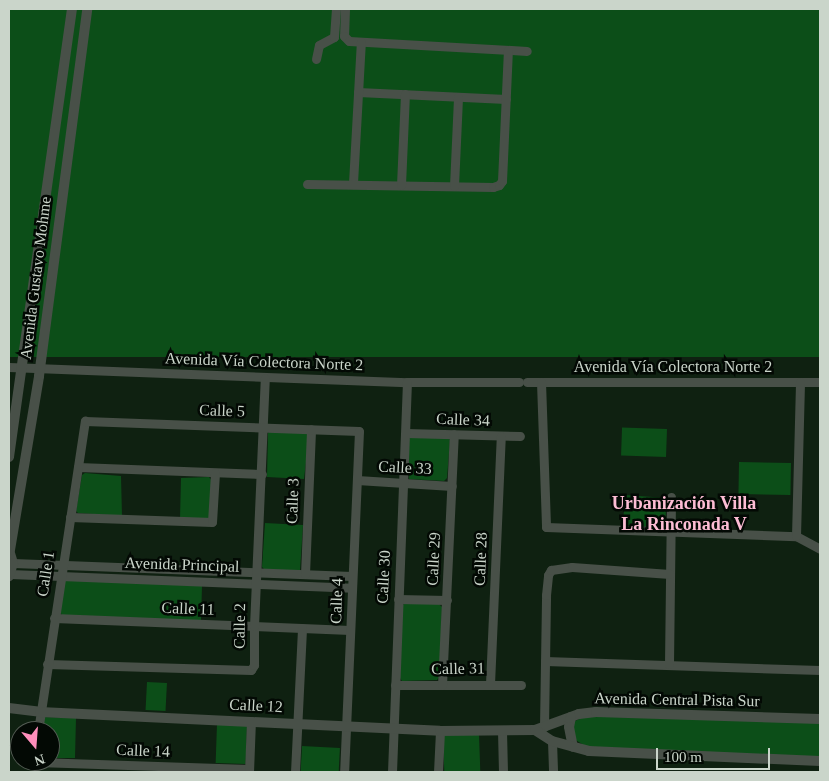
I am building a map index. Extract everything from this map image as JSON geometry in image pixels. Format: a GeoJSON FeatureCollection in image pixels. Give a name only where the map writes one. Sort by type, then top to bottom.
{"type":"FeatureCollection","features":[{"type":"Feature","properties":{"kind":"street","name":"Avenida Gustavo Mohme"},"geometry":{"type":"LineString","coordinates":[[9,457],[12,416],[21,367],[72,9]]}},
{"type":"Feature","properties":{"kind":"street","name":"Avenida Gustavo Mohme"},"geometry":{"type":"LineString","coordinates":[[9,550],[40,368],[87,9]]}},
{"type":"Feature","properties":{"kind":"street"},"geometry":{"type":"LineString","coordinates":[[316,59],[319,46],[334,37],[336,9]]}},
{"type":"Feature","properties":{"kind":"street"},"geometry":{"type":"LineString","coordinates":[[345,9],[344,36],[349,40],[527,52]]}},
{"type":"Feature","properties":{"kind":"street"},"geometry":{"type":"LineString","coordinates":[[353,183],[361,42]]}},
{"type":"Feature","properties":{"kind":"street"},"geometry":{"type":"LineString","coordinates":[[307,184],[353,183],[493,187],[501,184],[508,50]]}},
{"type":"Feature","properties":{"kind":"street"},"geometry":{"type":"LineString","coordinates":[[358,92],[506,99]]}},
{"type":"Feature","properties":{"kind":"street"},"geometry":{"type":"LineString","coordinates":[[401,185],[405,94]]}},
{"type":"Feature","properties":{"kind":"street"},"geometry":{"type":"LineString","coordinates":[[454,186],[458,97]]}},
{"type":"Feature","properties":{"kind":"street","name":"Avenida Vía Colectora Norte 2"},"geometry":{"type":"LineString","coordinates":[[9,367],[407,382],[820,382]]}},
{"type":"Feature","properties":{"kind":"street","name":"Calle 2"},"geometry":{"type":"LineString","coordinates":[[47,664],[251,670],[254,665],[256,571],[265,378]]}},
{"type":"Feature","properties":{"kind":"street","name":"Calle 30"},"geometry":{"type":"LineString","coordinates":[[392,772],[407,382]]}},
{"type":"Feature","properties":{"kind":"street"},"geometry":{"type":"LineString","coordinates":[[541,382],[546,527],[796,536],[820,549]]}},
{"type":"Feature","properties":{"kind":"street"},"geometry":{"type":"LineString","coordinates":[[796,536],[800,382]]}},
{"type":"Feature","properties":{"kind":"street","name":"Calle 5"},"geometry":{"type":"LineString","coordinates":[[85,421],[359,431]]}},
{"type":"Feature","properties":{"kind":"street","name":"Calle 1"},"geometry":{"type":"LineString","coordinates":[[39,721],[85,421]]}},
{"type":"Feature","properties":{"kind":"street","name":"Calle 3"},"geometry":{"type":"LineString","coordinates":[[306,574],[311,429]]}},
{"type":"Feature","properties":{"kind":"street","name":"Calle 4"},"geometry":{"type":"LineString","coordinates":[[344,772],[359,431]]}},
{"type":"Feature","properties":{"kind":"street","name":"Calle 34"},"geometry":{"type":"LineString","coordinates":[[406,433],[520,436]]}},
{"type":"Feature","properties":{"kind":"street","name":"Calle 29"},"geometry":{"type":"LineString","coordinates":[[442,685],[454,434]]}},
{"type":"Feature","properties":{"kind":"street","name":"Calle 28"},"geometry":{"type":"LineString","coordinates":[[490,684],[501,436]]}},
{"type":"Feature","properties":{"kind":"street"},"geometry":{"type":"LineString","coordinates":[[78,467],[262,474]]}},
{"type":"Feature","properties":{"kind":"street"},"geometry":{"type":"LineString","coordinates":[[70,517],[212,522],[215,473]]}},
{"type":"Feature","properties":{"kind":"street","name":"Calle 33"},"geometry":{"type":"LineString","coordinates":[[357,480],[452,486]]}},
{"type":"Feature","properties":{"kind":"street"},"geometry":{"type":"LineString","coordinates":[[669,664],[671,496]]}},
{"type":"Feature","properties":{"kind":"street"},"geometry":{"type":"LineString","coordinates":[[9,550],[13,563],[9,575]]}},
{"type":"Feature","properties":{"kind":"street","name":"Avenida Principal"},"geometry":{"type":"LineString","coordinates":[[13,563],[352,576]]}},
{"type":"Feature","properties":{"kind":"street"},"geometry":{"type":"LineString","coordinates":[[670,574],[572,567],[551,570],[548,575],[546,595],[546,661],[539,729],[552,741],[589,751],[820,761]]}},
{"type":"Feature","properties":{"kind":"street","name":"Avenida Principal"},"geometry":{"type":"LineString","coordinates":[[9,575],[352,588]]}},
{"type":"Feature","properties":{"kind":"street"},"geometry":{"type":"LineString","coordinates":[[398,599],[447,600]]}},
{"type":"Feature","properties":{"kind":"street","name":"Calle 11"},"geometry":{"type":"LineString","coordinates":[[54,618],[350,630]]}},
{"type":"Feature","properties":{"kind":"street"},"geometry":{"type":"LineString","coordinates":[[295,772],[302,628]]}},
{"type":"Feature","properties":{"kind":"street"},"geometry":{"type":"LineString","coordinates":[[546,661],[820,670]]}},
{"type":"Feature","properties":{"kind":"street","name":"Calle 31"},"geometry":{"type":"LineString","coordinates":[[395,685],[521,684]]}},
{"type":"Feature","properties":{"kind":"street","name":"Calle 12"},"geometry":{"type":"LineString","coordinates":[[9,708],[40,712],[440,731],[539,729]]}},
{"type":"Feature","properties":{"kind":"street","name":"Avenida Central Pista Sur"},"geometry":{"type":"LineString","coordinates":[[539,729],[571,717],[596,712],[820,719]]}},
{"type":"Feature","properties":{"kind":"street"},"geometry":{"type":"LineString","coordinates":[[571,717],[570,739],[573,747]]}},
{"type":"Feature","properties":{"kind":"street"},"geometry":{"type":"LineString","coordinates":[[249,771],[251,721]]}},
{"type":"Feature","properties":{"kind":"street"},"geometry":{"type":"LineString","coordinates":[[438,772],[440,731]]}},
{"type":"Feature","properties":{"kind":"street"},"geometry":{"type":"LineString","coordinates":[[502,731],[503,772]]}},
{"type":"Feature","properties":{"kind":"street"},"geometry":{"type":"LineString","coordinates":[[552,741],[553,772]]}},
{"type":"Feature","properties":{"kind":"street","name":"Calle 14"},"geometry":{"type":"LineString","coordinates":[[60,762],[249,771]]}},
{"type":"Feature","properties":{"kind":"green space"},"geometry":{"type":"Polygon","coordinates":[[[9,9],[820,9],[820,357],[9,357],[9,9]]]}},
{"type":"Feature","properties":{"kind":"green space"},"geometry":{"type":"Polygon","coordinates":[[[622,427],[667,429],[666,457],[621,455],[622,427]]]}},
{"type":"Feature","properties":{"kind":"green space"},"geometry":{"type":"Polygon","coordinates":[[[270,431],[306,433],[309,436],[304,479],[267,477],[268,433],[270,431]]]}},
{"type":"Feature","properties":{"kind":"green space"},"geometry":{"type":"Polygon","coordinates":[[[411,436],[447,437],[450,440],[447,478],[444,481],[409,479],[409,439],[411,436]]]}},
{"type":"Feature","properties":{"kind":"green space"},"geometry":{"type":"Polygon","coordinates":[[[739,462],[791,463],[790,495],[738,494],[739,462]]]}},
{"type":"Feature","properties":{"kind":"green space"},"geometry":{"type":"Polygon","coordinates":[[[85,473],[121,476],[122,516],[78,513],[76,511],[82,475],[85,473]]]}},
{"type":"Feature","properties":{"kind":"green space"},"geometry":{"type":"Polygon","coordinates":[[[209,477],[212,481],[210,518],[180,519],[181,478],[209,477]]]}},
{"type":"Feature","properties":{"kind":"green space"},"geometry":{"type":"Polygon","coordinates":[[[625,495],[667,498],[665,528],[623,525],[625,495]]]}},
{"type":"Feature","properties":{"kind":"green space"},"geometry":{"type":"Polygon","coordinates":[[[265,523],[303,525],[300,571],[265,570],[262,567],[265,523]]]}},
{"type":"Feature","properties":{"kind":"green space"},"geometry":{"type":"Polygon","coordinates":[[[65,579],[202,586],[201,621],[62,615],[60,612],[65,579]]]}},
{"type":"Feature","properties":{"kind":"green space"},"geometry":{"type":"Polygon","coordinates":[[[405,603],[438,603],[442,607],[440,676],[437,680],[402,681],[400,678],[402,606],[405,603]]]}},
{"type":"Feature","properties":{"kind":"green space"},"geometry":{"type":"Polygon","coordinates":[[[147,682],[167,683],[166,711],[146,710],[147,682]]]}},
{"type":"Feature","properties":{"kind":"green space"},"geometry":{"type":"Polygon","coordinates":[[[586,716],[820,723],[820,758],[590,749],[574,739],[572,727],[575,721],[586,716]]]}},
{"type":"Feature","properties":{"kind":"green space"},"geometry":{"type":"Polygon","coordinates":[[[43,717],[76,718],[75,758],[60,758],[60,721],[43,721],[43,717]]]}},
{"type":"Feature","properties":{"kind":"green space"},"geometry":{"type":"Polygon","coordinates":[[[217,724],[247,725],[246,764],[216,763],[217,724]]]}},
{"type":"Feature","properties":{"kind":"green space"},"geometry":{"type":"Polygon","coordinates":[[[479,734],[480,772],[444,772],[443,735],[479,734]]]}},
{"type":"Feature","properties":{"kind":"green space"},"geometry":{"type":"Polygon","coordinates":[[[302,746],[340,748],[339,772],[301,772],[302,746]]]}},
{"type":"Feature","properties":{"kind":"district","name":"Urbanización Villa La Rinconada V"},"geometry":{"type":"Point","coordinates":[684,514]}}]}
